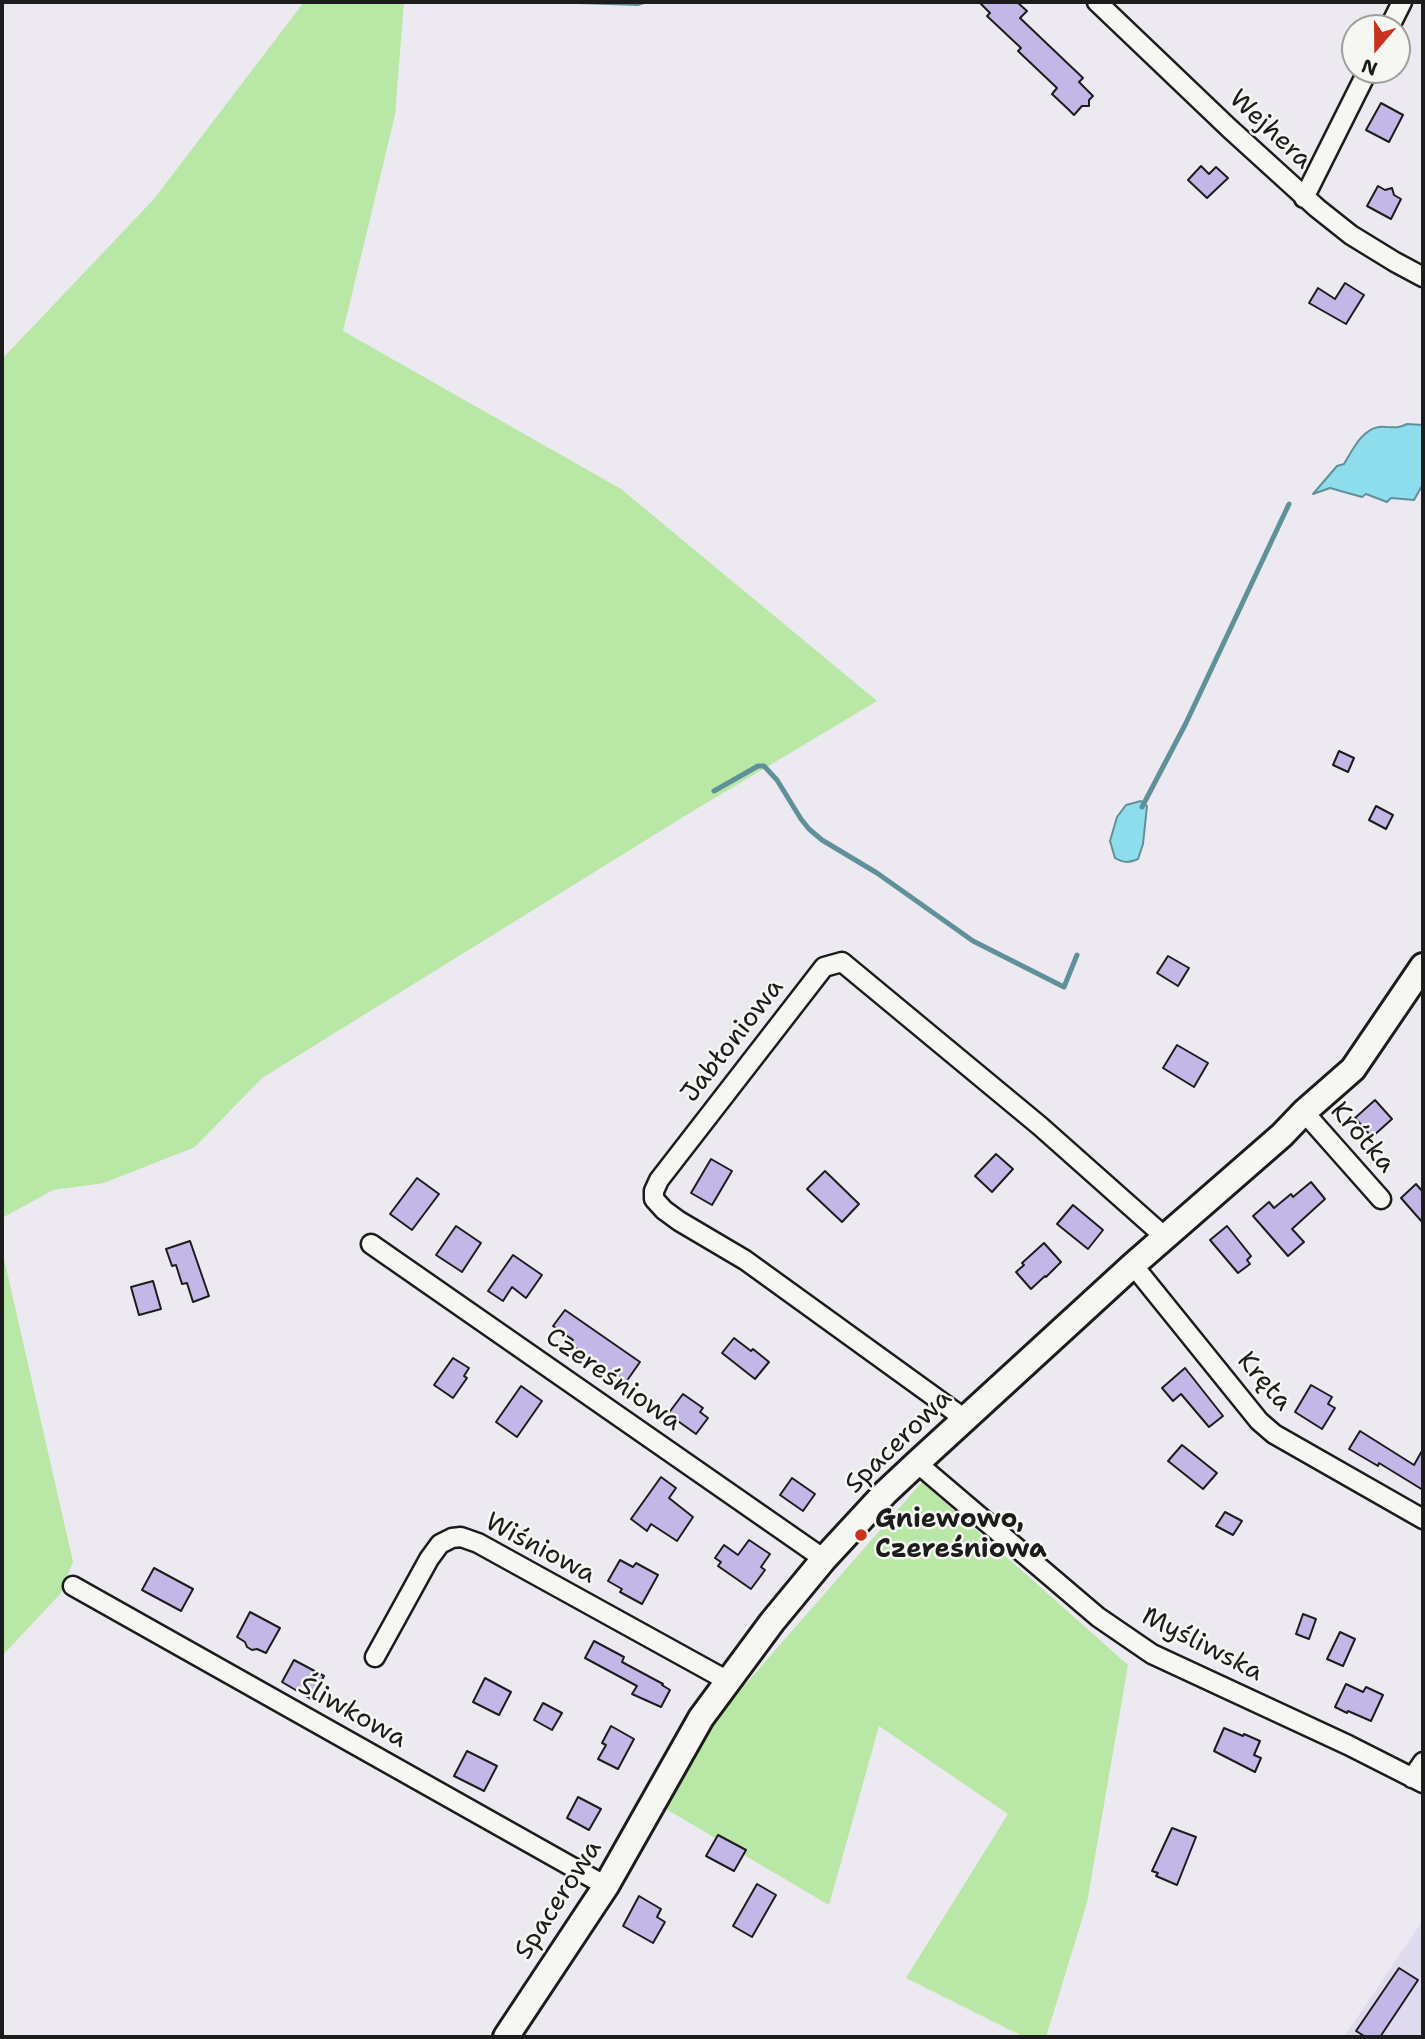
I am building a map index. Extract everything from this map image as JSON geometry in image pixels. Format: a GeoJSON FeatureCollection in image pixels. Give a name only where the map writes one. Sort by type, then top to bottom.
{"type":"FeatureCollection","features":[{"type":"Feature","properties":{"kind":"street","name":"Wejhera"},"geometry":{"type":"LineString","coordinates":[[1097,2],[1304,198],[1351,235],[1423,277]]}},
{"type":"Feature","properties":{"kind":"street"},"geometry":{"type":"LineString","coordinates":[[1304,198],[1361,84]]}},
{"type":"Feature","properties":{"kind":"street","name":"Jabłoniowa"},"geometry":{"type":"LineString","coordinates":[[965,1419],[744,1260],[679,1221],[654,1199],[654,1191],[666,1171],[824,967],[842,962],[1040,1126],[1166,1237]]}},
{"type":"Feature","properties":{"kind":"street","name":"Spacerowa"},"geometry":{"type":"LineString","coordinates":[[506,2037],[606,1886],[701,1718],[772,1622],[824,1559],[885,1493],[917,1463],[1353,1069],[1423,966]]}},
{"type":"Feature","properties":{"kind":"street","name":"Krótka"},"geometry":{"type":"LineString","coordinates":[[1304,1112],[1381,1199]]}},
{"type":"Feature","properties":{"kind":"street","name":"Czereśniowa"},"geometry":{"type":"LineString","coordinates":[[371,1244],[824,1559]]}},
{"type":"Feature","properties":{"kind":"street","name":"Kręta"},"geometry":{"type":"LineString","coordinates":[[1133,1265],[1259,1421],[1274,1434],[1423,1519]]}},
{"type":"Feature","properties":{"kind":"street","name":"Myśliwska"},"geometry":{"type":"LineString","coordinates":[[917,1463],[1088,1609],[1144,1649],[1418,1781]]}},
{"type":"Feature","properties":{"kind":"street","name":"Wiśniowa"},"geometry":{"type":"LineString","coordinates":[[375,1657],[429,1559],[440,1544],[461,1537],[478,1543],[728,1681]]}},
{"type":"Feature","properties":{"kind":"street","name":"Śliwkowa"},"geometry":{"type":"LineString","coordinates":[[73,1586],[606,1886]]}},
{"type":"Feature","properties":{"kind":"street"},"geometry":{"type":"LineString","coordinates":[[1418,1781],[1423,1762]]}},
{"type":"Feature","properties":{"kind":"shaded area"},"geometry":{"type":"Polygon","coordinates":[[[1423,1920],[1423,2037],[1344,2037],[1423,1920]]]}},
{"type":"Feature","properties":{"kind":"green space"},"geometry":{"type":"Polygon","coordinates":[[[304,2],[404,2],[395,115],[343,331],[621,489],[877,701],[688,814],[262,1078],[195,1147],[104,1183],[53,1190],[2,1218],[2,359],[154,199],[304,2]]]}},
{"type":"Feature","properties":{"kind":"green space"},"geometry":{"type":"Polygon","coordinates":[[[2,1250],[73,1562],[61,1593],[2,1656],[2,1250]]]}},
{"type":"Feature","properties":{"kind":"green space"},"geometry":{"type":"Polygon","coordinates":[[[922,1482],[1128,1665],[1087,1903],[1046,2037],[1024,2037],[906,1978],[1008,1814],[879,1726],[829,1905],[666,1809],[716,1718],[922,1482]]]}},
{"type":"Feature","properties":{"kind":"water"},"geometry":{"type":"Polygon","coordinates":[[[549,2],[647,2],[638,5],[549,2]]]}},
{"type":"Feature","properties":{"kind":"water"},"geometry":{"type":"Polygon","coordinates":[[[1423,425],[1423,484],[1414,500],[1391,498],[1387,502],[1366,494],[1362,497],[1330,488],[1313,494],[1337,466],[1344,464],[1367,432],[1379,427],[1423,425]]]}},
{"type":"Feature","properties":{"kind":"water"},"geometry":{"type":"Polygon","coordinates":[[[1141,801],[1147,806],[1143,844],[1138,859],[1121,861],[1115,858],[1110,841],[1117,817],[1126,805],[1141,801]]]}},
{"type":"Feature","properties":{"kind":"building"},"geometry":{"type":"Polygon","coordinates":[[[979,2],[1017,2],[1027,11],[1020,18],[1083,78],[1079,82],[1093,96],[1089,100],[1089,106],[1082,106],[1074,115],[1052,94],[1057,88],[1018,51],[1021,48],[987,16],[990,13],[979,2]]]}},
{"type":"Feature","properties":{"kind":"building"},"geometry":{"type":"Polygon","coordinates":[[[1381,103],[1403,115],[1389,142],[1366,130],[1381,103]]]}},
{"type":"Feature","properties":{"kind":"building"},"geometry":{"type":"Polygon","coordinates":[[[1201,166],[1209,174],[1216,167],[1228,178],[1207,198],[1188,180],[1201,166]]]}},
{"type":"Feature","properties":{"kind":"building"},"geometry":{"type":"Polygon","coordinates":[[[1378,186],[1385,190],[1392,188],[1394,195],[1401,199],[1391,219],[1367,206],[1378,186]]]}},
{"type":"Feature","properties":{"kind":"building"},"geometry":{"type":"Polygon","coordinates":[[[1345,283],[1364,295],[1346,324],[1309,303],[1318,288],[1335,299],[1345,283]]]}},
{"type":"Feature","properties":{"kind":"building"},"geometry":{"type":"Polygon","coordinates":[[[1339,751],[1354,758],[1348,772],[1333,765],[1339,751]]]}},
{"type":"Feature","properties":{"kind":"building"},"geometry":{"type":"Polygon","coordinates":[[[1376,806],[1393,815],[1386,829],[1369,820],[1376,806]]]}},
{"type":"Feature","properties":{"kind":"building"},"geometry":{"type":"Polygon","coordinates":[[[1168,956],[1189,968],[1178,986],[1157,973],[1168,956]]]}},
{"type":"Feature","properties":{"kind":"building"},"geometry":{"type":"Polygon","coordinates":[[[1177,1045],[1208,1063],[1194,1087],[1163,1068],[1177,1045]]]}},
{"type":"Feature","properties":{"kind":"building"},"geometry":{"type":"Polygon","coordinates":[[[1375,1100],[1392,1119],[1372,1137],[1355,1118],[1375,1100]]]}},
{"type":"Feature","properties":{"kind":"building"},"geometry":{"type":"Polygon","coordinates":[[[996,1154],[1013,1169],[992,1192],[975,1176],[996,1154]]]}},
{"type":"Feature","properties":{"kind":"building"},"geometry":{"type":"Polygon","coordinates":[[[711,1159],[732,1171],[712,1205],[691,1193],[711,1159]]]}},
{"type":"Feature","properties":{"kind":"building"},"geometry":{"type":"Polygon","coordinates":[[[825,1171],[859,1204],[842,1222],[807,1189],[825,1171]]]}},
{"type":"Feature","properties":{"kind":"building"},"geometry":{"type":"Polygon","coordinates":[[[417,1178],[439,1194],[412,1230],[390,1214],[417,1178]]]}},
{"type":"Feature","properties":{"kind":"building"},"geometry":{"type":"Polygon","coordinates":[[[1311,1182],[1325,1199],[1292,1229],[1304,1242],[1288,1256],[1253,1216],[1269,1202],[1274,1208],[1311,1182]]]}},
{"type":"Feature","properties":{"kind":"building"},"geometry":{"type":"Polygon","coordinates":[[[1416,1184],[1423,1192],[1423,1223],[1401,1198],[1416,1184]]]}},
{"type":"Feature","properties":{"kind":"building"},"geometry":{"type":"Polygon","coordinates":[[[1073,1205],[1103,1230],[1088,1249],[1057,1224],[1073,1205]]]}},
{"type":"Feature","properties":{"kind":"building"},"geometry":{"type":"Polygon","coordinates":[[[456,1226],[481,1243],[462,1272],[436,1255],[456,1226]]]}},
{"type":"Feature","properties":{"kind":"building"},"geometry":{"type":"Polygon","coordinates":[[[1227,1226],[1251,1256],[1247,1260],[1250,1264],[1238,1273],[1210,1240],[1227,1226]]]}},
{"type":"Feature","properties":{"kind":"building"},"geometry":{"type":"Polygon","coordinates":[[[190,1241],[209,1296],[193,1302],[187,1283],[182,1284],[176,1265],[172,1266],[166,1249],[190,1241]]]}},
{"type":"Feature","properties":{"kind":"building"},"geometry":{"type":"Polygon","coordinates":[[[1044,1243],[1061,1262],[1031,1289],[1016,1272],[1044,1243]]]}},
{"type":"Feature","properties":{"kind":"building"},"geometry":{"type":"Polygon","coordinates":[[[513,1255],[542,1275],[526,1298],[512,1287],[503,1301],[488,1291],[513,1255]]]}},
{"type":"Feature","properties":{"kind":"building"},"geometry":{"type":"Polygon","coordinates":[[[153,1281],[161,1309],[139,1315],[131,1287],[153,1281]]]}},
{"type":"Feature","properties":{"kind":"building"},"geometry":{"type":"Polygon","coordinates":[[[565,1310],[640,1362],[626,1382],[617,1375],[614,1379],[601,1370],[604,1367],[570,1344],[573,1340],[553,1326],[565,1310]]]}},
{"type":"Feature","properties":{"kind":"building"},"geometry":{"type":"Polygon","coordinates":[[[734,1338],[769,1362],[755,1379],[722,1353],[734,1338]]]}},
{"type":"Feature","properties":{"kind":"building"},"geometry":{"type":"Polygon","coordinates":[[[453,1358],[469,1368],[464,1376],[467,1378],[453,1398],[434,1385],[453,1358]]]}},
{"type":"Feature","properties":{"kind":"building"},"geometry":{"type":"Polygon","coordinates":[[[1185,1368],[1223,1416],[1209,1427],[1181,1394],[1173,1401],[1162,1388],[1185,1368]]]}},
{"type":"Feature","properties":{"kind":"building"},"geometry":{"type":"Polygon","coordinates":[[[1311,1385],[1332,1397],[1328,1404],[1335,1408],[1322,1429],[1295,1412],[1311,1385]]]}},
{"type":"Feature","properties":{"kind":"building"},"geometry":{"type":"Polygon","coordinates":[[[521,1386],[542,1401],[517,1437],[496,1422],[521,1386]]]}},
{"type":"Feature","properties":{"kind":"building"},"geometry":{"type":"Polygon","coordinates":[[[683,1394],[703,1408],[700,1412],[708,1418],[696,1434],[668,1414],[683,1394]]]}},
{"type":"Feature","properties":{"kind":"building"},"geometry":{"type":"Polygon","coordinates":[[[1360,1431],[1414,1465],[1423,1449],[1423,1490],[1379,1463],[1378,1466],[1349,1449],[1360,1431]]]}},
{"type":"Feature","properties":{"kind":"building"},"geometry":{"type":"Polygon","coordinates":[[[1182,1445],[1217,1473],[1203,1489],[1168,1461],[1182,1445]]]}},
{"type":"Feature","properties":{"kind":"building"},"geometry":{"type":"Polygon","coordinates":[[[661,1477],[676,1488],[669,1498],[693,1517],[677,1541],[651,1524],[647,1531],[631,1519],[661,1477]]]}},
{"type":"Feature","properties":{"kind":"building"},"geometry":{"type":"Polygon","coordinates":[[[792,1478],[815,1494],[803,1511],[780,1495],[792,1478]]]}},
{"type":"Feature","properties":{"kind":"building"},"geometry":{"type":"Polygon","coordinates":[[[1225,1512],[1242,1521],[1233,1535],[1216,1526],[1225,1512]]]}},
{"type":"Feature","properties":{"kind":"building"},"geometry":{"type":"Polygon","coordinates":[[[749,1540],[770,1554],[761,1567],[765,1570],[751,1589],[718,1566],[721,1562],[715,1558],[724,1545],[738,1555],[749,1540]]]}},
{"type":"Feature","properties":{"kind":"building"},"geometry":{"type":"Polygon","coordinates":[[[620,1560],[633,1567],[636,1563],[658,1575],[642,1604],[620,1592],[622,1589],[608,1581],[620,1560]]]}},
{"type":"Feature","properties":{"kind":"building"},"geometry":{"type":"Polygon","coordinates":[[[154,1568],[193,1589],[181,1611],[142,1590],[154,1568]]]}},
{"type":"Feature","properties":{"kind":"building"},"geometry":{"type":"Polygon","coordinates":[[[250,1612],[280,1628],[266,1653],[252,1650],[237,1637],[250,1612]]]}},
{"type":"Feature","properties":{"kind":"building"},"geometry":{"type":"Polygon","coordinates":[[[1303,1614],[1316,1619],[1309,1639],[1296,1634],[1303,1614]]]}},
{"type":"Feature","properties":{"kind":"building"},"geometry":{"type":"Polygon","coordinates":[[[1340,1632],[1355,1639],[1343,1666],[1327,1659],[1340,1632]]]}},
{"type":"Feature","properties":{"kind":"building"},"geometry":{"type":"Polygon","coordinates":[[[594,1641],[624,1657],[622,1662],[670,1690],[661,1707],[632,1694],[637,1686],[585,1658],[594,1641]]]}},
{"type":"Feature","properties":{"kind":"building"},"geometry":{"type":"Polygon","coordinates":[[[294,1660],[324,1676],[311,1699],[282,1682],[294,1660]]]}},
{"type":"Feature","properties":{"kind":"building"},"geometry":{"type":"Polygon","coordinates":[[[485,1678],[511,1692],[499,1715],[473,1702],[485,1678]]]}},
{"type":"Feature","properties":{"kind":"building"},"geometry":{"type":"Polygon","coordinates":[[[1346,1684],[1363,1692],[1366,1687],[1383,1695],[1371,1721],[1335,1707],[1346,1684]]]}},
{"type":"Feature","properties":{"kind":"building"},"geometry":{"type":"Polygon","coordinates":[[[543,1703],[562,1713],[552,1730],[534,1720],[543,1703]]]}},
{"type":"Feature","properties":{"kind":"building"},"geometry":{"type":"Polygon","coordinates":[[[611,1726],[634,1739],[618,1769],[598,1759],[606,1745],[602,1743],[611,1726]]]}},
{"type":"Feature","properties":{"kind":"building"},"geometry":{"type":"Polygon","coordinates":[[[1224,1728],[1260,1741],[1254,1755],[1261,1758],[1255,1772],[1214,1751],[1224,1728]]]}},
{"type":"Feature","properties":{"kind":"building"},"geometry":{"type":"Polygon","coordinates":[[[467,1751],[497,1766],[484,1791],[454,1776],[467,1751]]]}},
{"type":"Feature","properties":{"kind":"building"},"geometry":{"type":"Polygon","coordinates":[[[578,1797],[601,1809],[589,1830],[567,1818],[578,1797]]]}},
{"type":"Feature","properties":{"kind":"building"},"geometry":{"type":"Polygon","coordinates":[[[1172,1828],[1196,1837],[1177,1885],[1156,1876],[1158,1873],[1152,1871],[1172,1828]]]}},
{"type":"Feature","properties":{"kind":"building"},"geometry":{"type":"Polygon","coordinates":[[[718,1835],[746,1850],[734,1871],[706,1856],[718,1835]]]}},
{"type":"Feature","properties":{"kind":"building"},"geometry":{"type":"Polygon","coordinates":[[[757,1884],[776,1895],[752,1937],[733,1926],[757,1884]]]}},
{"type":"Feature","properties":{"kind":"building"},"geometry":{"type":"Polygon","coordinates":[[[639,1896],[661,1909],[657,1917],[665,1922],[653,1943],[623,1926],[639,1896]]]}},
{"type":"Feature","properties":{"kind":"building"},"geometry":{"type":"Polygon","coordinates":[[[1399,1968],[1418,1980],[1380,2037],[1366,2037],[1356,2031],[1399,1968]]]}},
{"type":"Feature","properties":{"kind":"waterway"},"geometry":{"type":"LineString","coordinates":[[1142,807],[1186,723],[1289,504]]}},
{"type":"Feature","properties":{"kind":"waterway"},"geometry":{"type":"LineString","coordinates":[[714,791],[758,766],[764,766],[777,780],[801,819],[822,840],[877,873],[973,941],[1064,987],[1077,955]]}},
{"type":"Feature","properties":{"kind":"place","name":"Gniewowo, Czereśniowa"},"geometry":{"type":"Point","coordinates":[861,1535]}}]}
